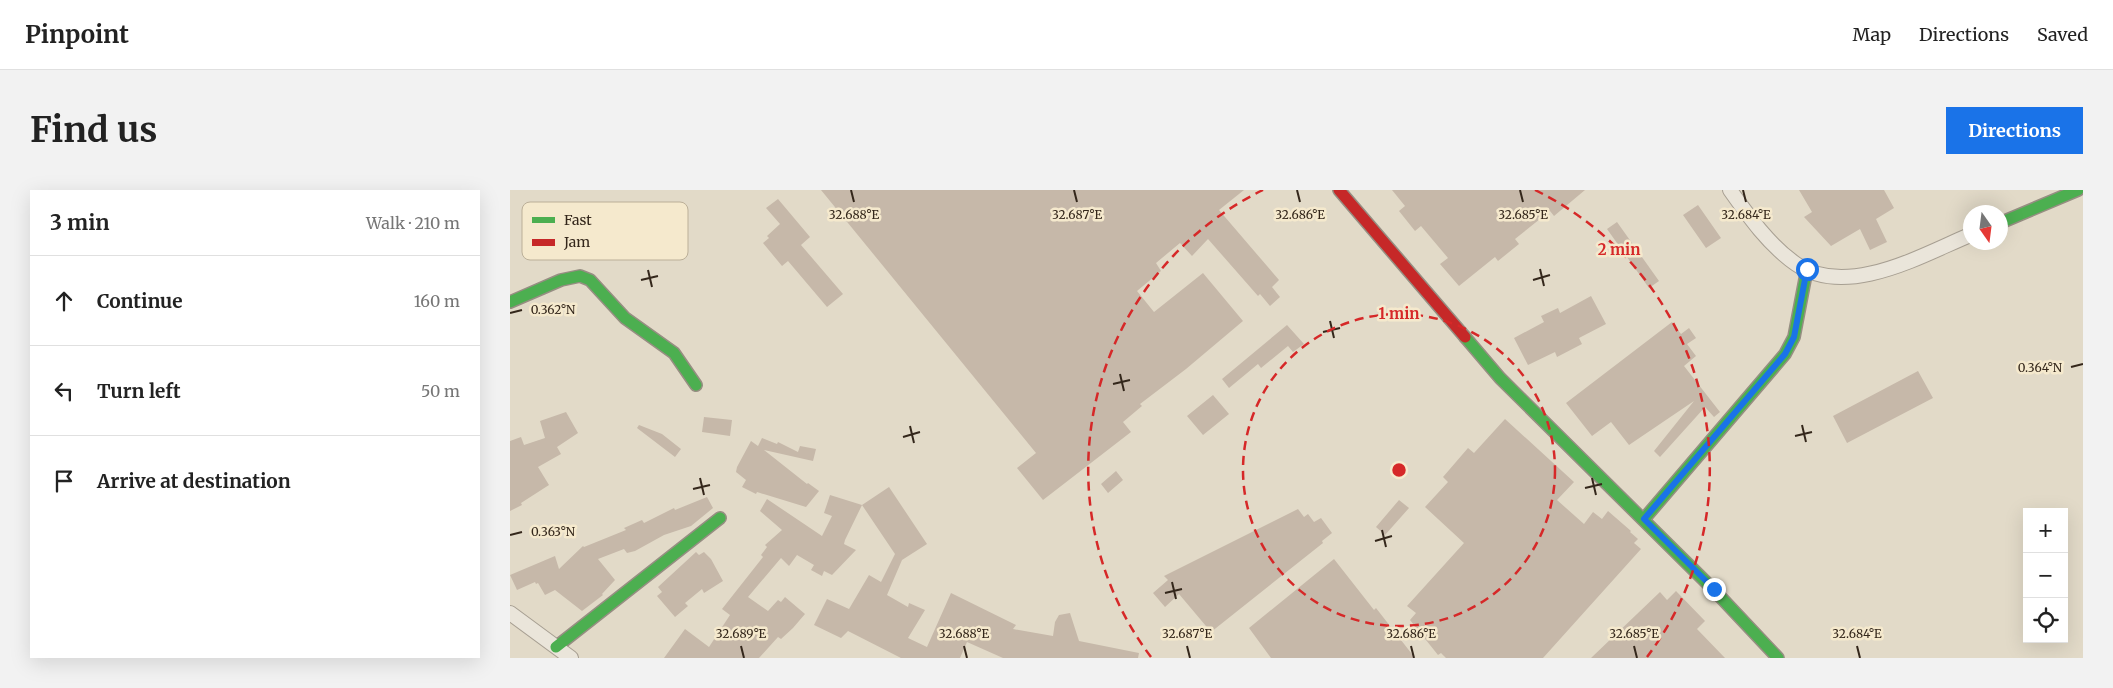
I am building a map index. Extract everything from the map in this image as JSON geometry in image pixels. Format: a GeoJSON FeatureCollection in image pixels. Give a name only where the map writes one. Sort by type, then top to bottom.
{"type":"FeatureCollection","features":[{"type":"Feature","properties":{"kind":"street"},"geometry":{"type":"LineString","coordinates":[[1339,190],[1500,378],[1714,589],[1778,658]]}},
{"type":"Feature","properties":{"kind":"street"},"geometry":{"type":"LineString","coordinates":[[1730,190],[1758,228],[1778,249],[1798,265],[1821,274],[1850,277],[1882,272],[1963,238]]}},
{"type":"Feature","properties":{"kind":"street"},"geometry":{"type":"LineString","coordinates":[[2008,220],[2078,190]]}},
{"type":"Feature","properties":{"kind":"street"},"geometry":{"type":"LineString","coordinates":[[1644,519],[1785,354],[1796,330],[1807,269]]}},
{"type":"Feature","properties":{"kind":"street"},"geometry":{"type":"LineString","coordinates":[[510,302],[561,280],[580,276],[590,280],[625,318],[674,353],[696,385]]}},
{"type":"Feature","properties":{"kind":"street"},"geometry":{"type":"LineString","coordinates":[[556,647],[720,518]]}},
{"type":"Feature","properties":{"kind":"street"},"geometry":{"type":"LineString","coordinates":[[510,613],[571,658]]}},
{"type":"Feature","properties":{"kind":"building"},"geometry":{"type":"Polygon","coordinates":[[[821,190],[1244,190],[1219,210],[1279,280],[1272,287],[1280,297],[1270,306],[1260,294],[1258,296],[1208,239],[1192,256],[1180,243],[1156,263],[1161,271],[1137,291],[1154,312],[1203,273],[1243,321],[1186,369],[1140,404],[1142,406],[1123,422],[1131,432],[1043,500],[1017,468],[1036,453],[821,190]]]}},
{"type":"Feature","properties":{"kind":"building"},"geometry":{"type":"Polygon","coordinates":[[[1392,190],[1585,190],[1554,216],[1550,211],[1515,239],[1519,244],[1498,261],[1495,257],[1459,286],[1440,264],[1448,258],[1421,226],[1415,231],[1399,211],[1405,206],[1392,190]]]}},
{"type":"Feature","properties":{"kind":"building"},"geometry":{"type":"Polygon","coordinates":[[[1799,190],[1884,190],[1894,208],[1876,219],[1887,242],[1870,250],[1860,229],[1831,246],[1804,217],[1812,212],[1799,190]]]}},
{"type":"Feature","properties":{"kind":"building"},"geometry":{"type":"Polygon","coordinates":[[[778,199],[810,237],[801,245],[843,294],[827,307],[788,261],[782,266],[763,243],[769,238],[767,236],[780,224],[766,208],[778,199]]]}},
{"type":"Feature","properties":{"kind":"building"},"geometry":{"type":"Polygon","coordinates":[[[1698,205],[1721,238],[1706,248],[1683,215],[1698,205]]]}},
{"type":"Feature","properties":{"kind":"building"},"geometry":{"type":"Polygon","coordinates":[[[1617,222],[1659,281],[1649,288],[1607,229],[1617,222]]]}},
{"type":"Feature","properties":{"kind":"building"},"geometry":{"type":"Polygon","coordinates":[[[1591,296],[1606,324],[1579,338],[1582,344],[1557,357],[1555,352],[1528,365],[1514,338],[1544,322],[1541,316],[1558,308],[1560,313],[1591,296]]]}},
{"type":"Feature","properties":{"kind":"building"},"geometry":{"type":"Polygon","coordinates":[[[1672,322],[1681,334],[1689,328],[1696,338],[1687,344],[1696,356],[1684,366],[1720,412],[1714,417],[1705,407],[1660,457],[1654,451],[1694,401],[1629,445],[1611,422],[1592,436],[1566,403],[1672,322]]]}},
{"type":"Feature","properties":{"kind":"building"},"geometry":{"type":"Polygon","coordinates":[[[1287,325],[1304,344],[1293,352],[1288,346],[1261,368],[1258,364],[1229,388],[1222,379],[1287,325]]]}},
{"type":"Feature","properties":{"kind":"building"},"geometry":{"type":"Polygon","coordinates":[[[1918,371],[1933,398],[1847,443],[1833,416],[1918,371]]]}},
{"type":"Feature","properties":{"kind":"building"},"geometry":{"type":"Polygon","coordinates":[[[1213,395],[1229,414],[1203,435],[1187,416],[1213,395]]]}},
{"type":"Feature","properties":{"kind":"building"},"geometry":{"type":"Polygon","coordinates":[[[566,412],[578,433],[557,447],[561,454],[538,467],[549,485],[521,503],[522,505],[510,511],[510,441],[521,437],[524,445],[545,438],[540,421],[566,412]]]}},
{"type":"Feature","properties":{"kind":"building"},"geometry":{"type":"Polygon","coordinates":[[[704,417],[732,420],[730,436],[702,432],[704,417]]]}},
{"type":"Feature","properties":{"kind":"building"},"geometry":{"type":"Polygon","coordinates":[[[1505,419],[1574,482],[1557,500],[1584,524],[1593,512],[1602,519],[1608,511],[1638,539],[1634,543],[1641,549],[1543,658],[1446,658],[1441,653],[1438,655],[1410,620],[1416,613],[1407,606],[1464,543],[1425,507],[1448,482],[1443,477],[1468,448],[1474,453],[1505,419]]]}},
{"type":"Feature","properties":{"kind":"building"},"geometry":{"type":"Polygon","coordinates":[[[639,425],[662,434],[681,449],[675,457],[637,428],[639,425]]]}},
{"type":"Feature","properties":{"kind":"building"},"geometry":{"type":"Polygon","coordinates":[[[762,438],[777,444],[778,442],[798,452],[800,446],[816,449],[813,461],[764,450],[807,484],[819,491],[806,507],[757,492],[756,494],[742,487],[746,480],[736,472],[737,467],[751,441],[758,446],[762,438]]]}},
{"type":"Feature","properties":{"kind":"building"},"geometry":{"type":"Polygon","coordinates":[[[1116,471],[1123,480],[1108,493],[1101,484],[1116,471]]]}},
{"type":"Feature","properties":{"kind":"building"},"geometry":{"type":"Polygon","coordinates":[[[889,487],[927,544],[902,560],[887,595],[908,607],[909,603],[925,610],[908,638],[927,647],[951,593],[1016,625],[1013,629],[1053,636],[1055,622],[1059,615],[1070,613],[1079,641],[1139,653],[1138,658],[1003,658],[967,642],[960,658],[901,658],[848,631],[841,638],[814,625],[827,599],[849,609],[869,575],[881,582],[895,554],[862,505],[889,487]]]}},
{"type":"Feature","properties":{"kind":"building"},"geometry":{"type":"Polygon","coordinates":[[[830,495],[862,505],[844,544],[856,550],[832,575],[824,571],[822,576],[811,570],[814,565],[797,555],[789,566],[781,558],[748,597],[768,611],[778,600],[781,602],[785,597],[805,614],[793,628],[781,639],[778,637],[759,658],[664,658],[685,629],[709,647],[730,615],[722,609],[763,557],[761,555],[767,547],[765,545],[782,530],[760,511],[767,499],[822,536],[832,516],[824,513],[830,495]]]}},
{"type":"Feature","properties":{"kind":"building"},"geometry":{"type":"Polygon","coordinates":[[[707,497],[713,508],[691,526],[664,535],[635,551],[627,553],[624,549],[598,559],[615,580],[603,595],[582,611],[555,590],[545,595],[538,583],[536,584],[535,582],[517,590],[510,575],[555,556],[559,569],[583,546],[626,530],[624,528],[642,520],[644,523],[674,508],[675,510],[707,497]]]}},
{"type":"Feature","properties":{"kind":"building"},"geometry":{"type":"Polygon","coordinates":[[[1399,500],[1409,508],[1385,535],[1376,527],[1399,500]]]}},
{"type":"Feature","properties":{"kind":"building"},"geometry":{"type":"Polygon","coordinates":[[[1298,509],[1304,517],[1308,514],[1314,522],[1321,518],[1332,533],[1322,541],[1323,543],[1211,632],[1179,594],[1165,607],[1153,593],[1168,580],[1164,576],[1298,509]]]}},
{"type":"Feature","properties":{"kind":"building"},"geometry":{"type":"Polygon","coordinates":[[[696,552],[699,555],[704,552],[711,559],[723,581],[704,593],[702,589],[685,603],[688,606],[675,617],[657,596],[662,592],[658,587],[696,552]]]}},
{"type":"Feature","properties":{"kind":"building"},"geometry":{"type":"Polygon","coordinates":[[[1334,559],[1415,658],[1271,658],[1249,628],[1334,559]]]}},
{"type":"Feature","properties":{"kind":"building"},"geometry":{"type":"Polygon","coordinates":[[[1676,591],[1705,621],[1697,629],[1725,658],[1591,658],[1660,592],[1667,600],[1676,591]]]}},
{"type":"Feature","properties":{"kind":"traffic: fast"},"geometry":{"type":"LineString","coordinates":[[2008,220],[2078,190]]}},
{"type":"Feature","properties":{"kind":"traffic: fast"},"geometry":{"type":"LineString","coordinates":[[1644,519],[1785,354],[1794,337],[1807,269]]}},
{"type":"Feature","properties":{"kind":"traffic: fast"},"geometry":{"type":"LineString","coordinates":[[510,302],[561,280],[580,276],[590,280],[625,318],[674,353],[696,385]]}},
{"type":"Feature","properties":{"kind":"traffic: fast"},"geometry":{"type":"LineString","coordinates":[[1465,337],[1500,378],[1713,589],[1778,658]]}},
{"type":"Feature","properties":{"kind":"traffic: fast"},"geometry":{"type":"LineString","coordinates":[[556,647],[720,518]]}},
{"type":"Feature","properties":{"kind":"traffic: jam"},"geometry":{"type":"LineString","coordinates":[[1339,190],[1465,337]]}},
{"type":"Feature","properties":{"kind":"route"},"geometry":{"type":"LineString","coordinates":[[1714,589],[1644,519],[1785,354],[1794,337],[1807,269]]}}]}
